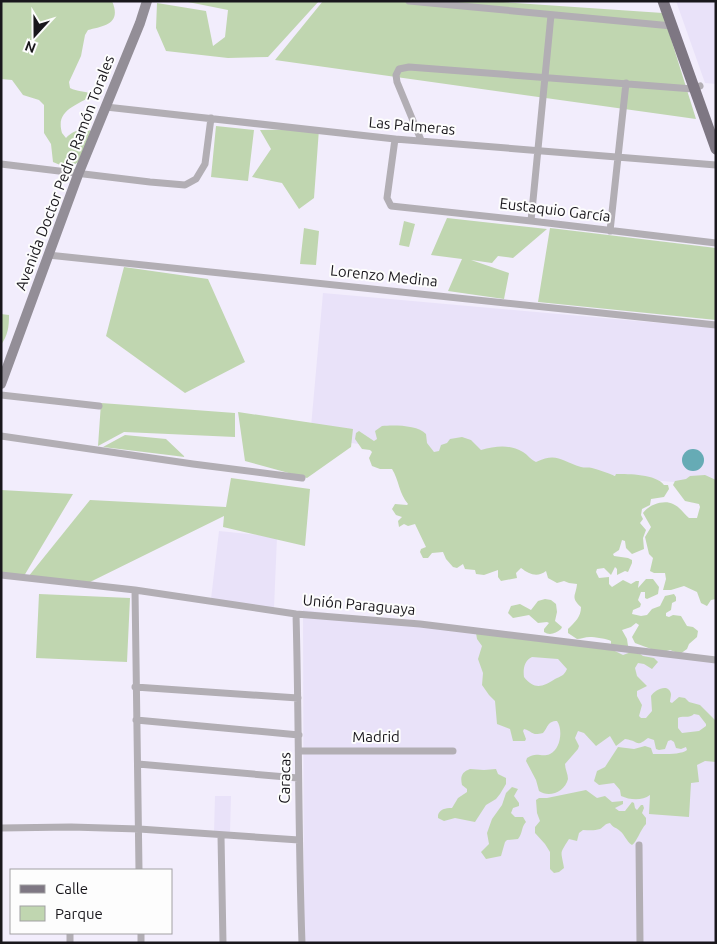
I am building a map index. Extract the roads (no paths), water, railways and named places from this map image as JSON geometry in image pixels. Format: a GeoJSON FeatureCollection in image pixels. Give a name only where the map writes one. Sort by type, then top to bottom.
{"type":"FeatureCollection","features":[{"type":"Feature","properties":{"kind":"main road"},"geometry":{"type":"LineString","coordinates":[[663,1],[697,87],[716,127]]}},
{"type":"Feature","properties":{"kind":"main road"},"geometry":{"type":"LineString","coordinates":[[671,1],[716,149]]}},
{"type":"Feature","properties":{"kind":"street","name":"Avenida Doctor Pedro Ramón Torales"},"geometry":{"type":"LineString","coordinates":[[1,384],[79,172],[140,23],[147,1]]}},
{"type":"Feature","properties":{"kind":"street"},"geometry":{"type":"LineString","coordinates":[[409,1],[672,26]]}},
{"type":"Feature","properties":{"kind":"street"},"geometry":{"type":"LineString","coordinates":[[531,221],[551,14]]}},
{"type":"Feature","properties":{"kind":"street"},"geometry":{"type":"LineString","coordinates":[[420,140],[397,82],[396,75],[399,69],[409,67],[697,87]]}},
{"type":"Feature","properties":{"kind":"street"},"geometry":{"type":"LineString","coordinates":[[610,231],[626,83]]}},
{"type":"Feature","properties":{"kind":"street","name":"Las Palmeras"},"geometry":{"type":"LineString","coordinates":[[106,107],[395,139],[716,165]]}},
{"type":"Feature","properties":{"kind":"street"},"geometry":{"type":"LineString","coordinates":[[1,164],[185,185],[196,179],[205,164],[211,118]]}},
{"type":"Feature","properties":{"kind":"street","name":"Eustaquio García"},"geometry":{"type":"LineString","coordinates":[[395,139],[387,198],[390,206],[716,243]]}},
{"type":"Feature","properties":{"kind":"street","name":"Lorenzo Medina"},"geometry":{"type":"LineString","coordinates":[[48,255],[716,325]]}},
{"type":"Feature","properties":{"kind":"street"},"geometry":{"type":"LineString","coordinates":[[1,395],[99,406]]}},
{"type":"Feature","properties":{"kind":"street"},"geometry":{"type":"LineString","coordinates":[[1,436],[302,478]]}},
{"type":"Feature","properties":{"kind":"street","name":"Unión Paraguaya"},"geometry":{"type":"LineString","coordinates":[[1,574],[135,590],[296,614],[420,624],[716,660]]}},
{"type":"Feature","properties":{"kind":"street"},"geometry":{"type":"LineString","coordinates":[[135,590],[139,869]]}},
{"type":"Feature","properties":{"kind":"street","name":"Caracas"},"geometry":{"type":"LineString","coordinates":[[296,614],[302,943]]}},
{"type":"Feature","properties":{"kind":"street"},"geometry":{"type":"LineString","coordinates":[[136,687],[298,698]]}},
{"type":"Feature","properties":{"kind":"street"},"geometry":{"type":"LineString","coordinates":[[136,720],[299,735]]}},
{"type":"Feature","properties":{"kind":"street","name":"Madrid"},"geometry":{"type":"LineString","coordinates":[[299,751],[453,750]]}},
{"type":"Feature","properties":{"kind":"street"},"geometry":{"type":"LineString","coordinates":[[138,764],[298,778]]}},
{"type":"Feature","properties":{"kind":"street"},"geometry":{"type":"LineString","coordinates":[[1,828],[71,827],[139,829],[299,840]]}},
{"type":"Feature","properties":{"kind":"street"},"geometry":{"type":"LineString","coordinates":[[221,836],[223,943]]}},
{"type":"Feature","properties":{"kind":"street"},"geometry":{"type":"LineString","coordinates":[[639,845],[640,943]]}},
{"type":"Feature","properties":{"kind":"water"},"geometry":{"type":"Polygon","coordinates":[[[693,449],[701,452],[704,460],[701,468],[693,471],[685,468],[682,460],[685,452],[693,449]]]}}]}
